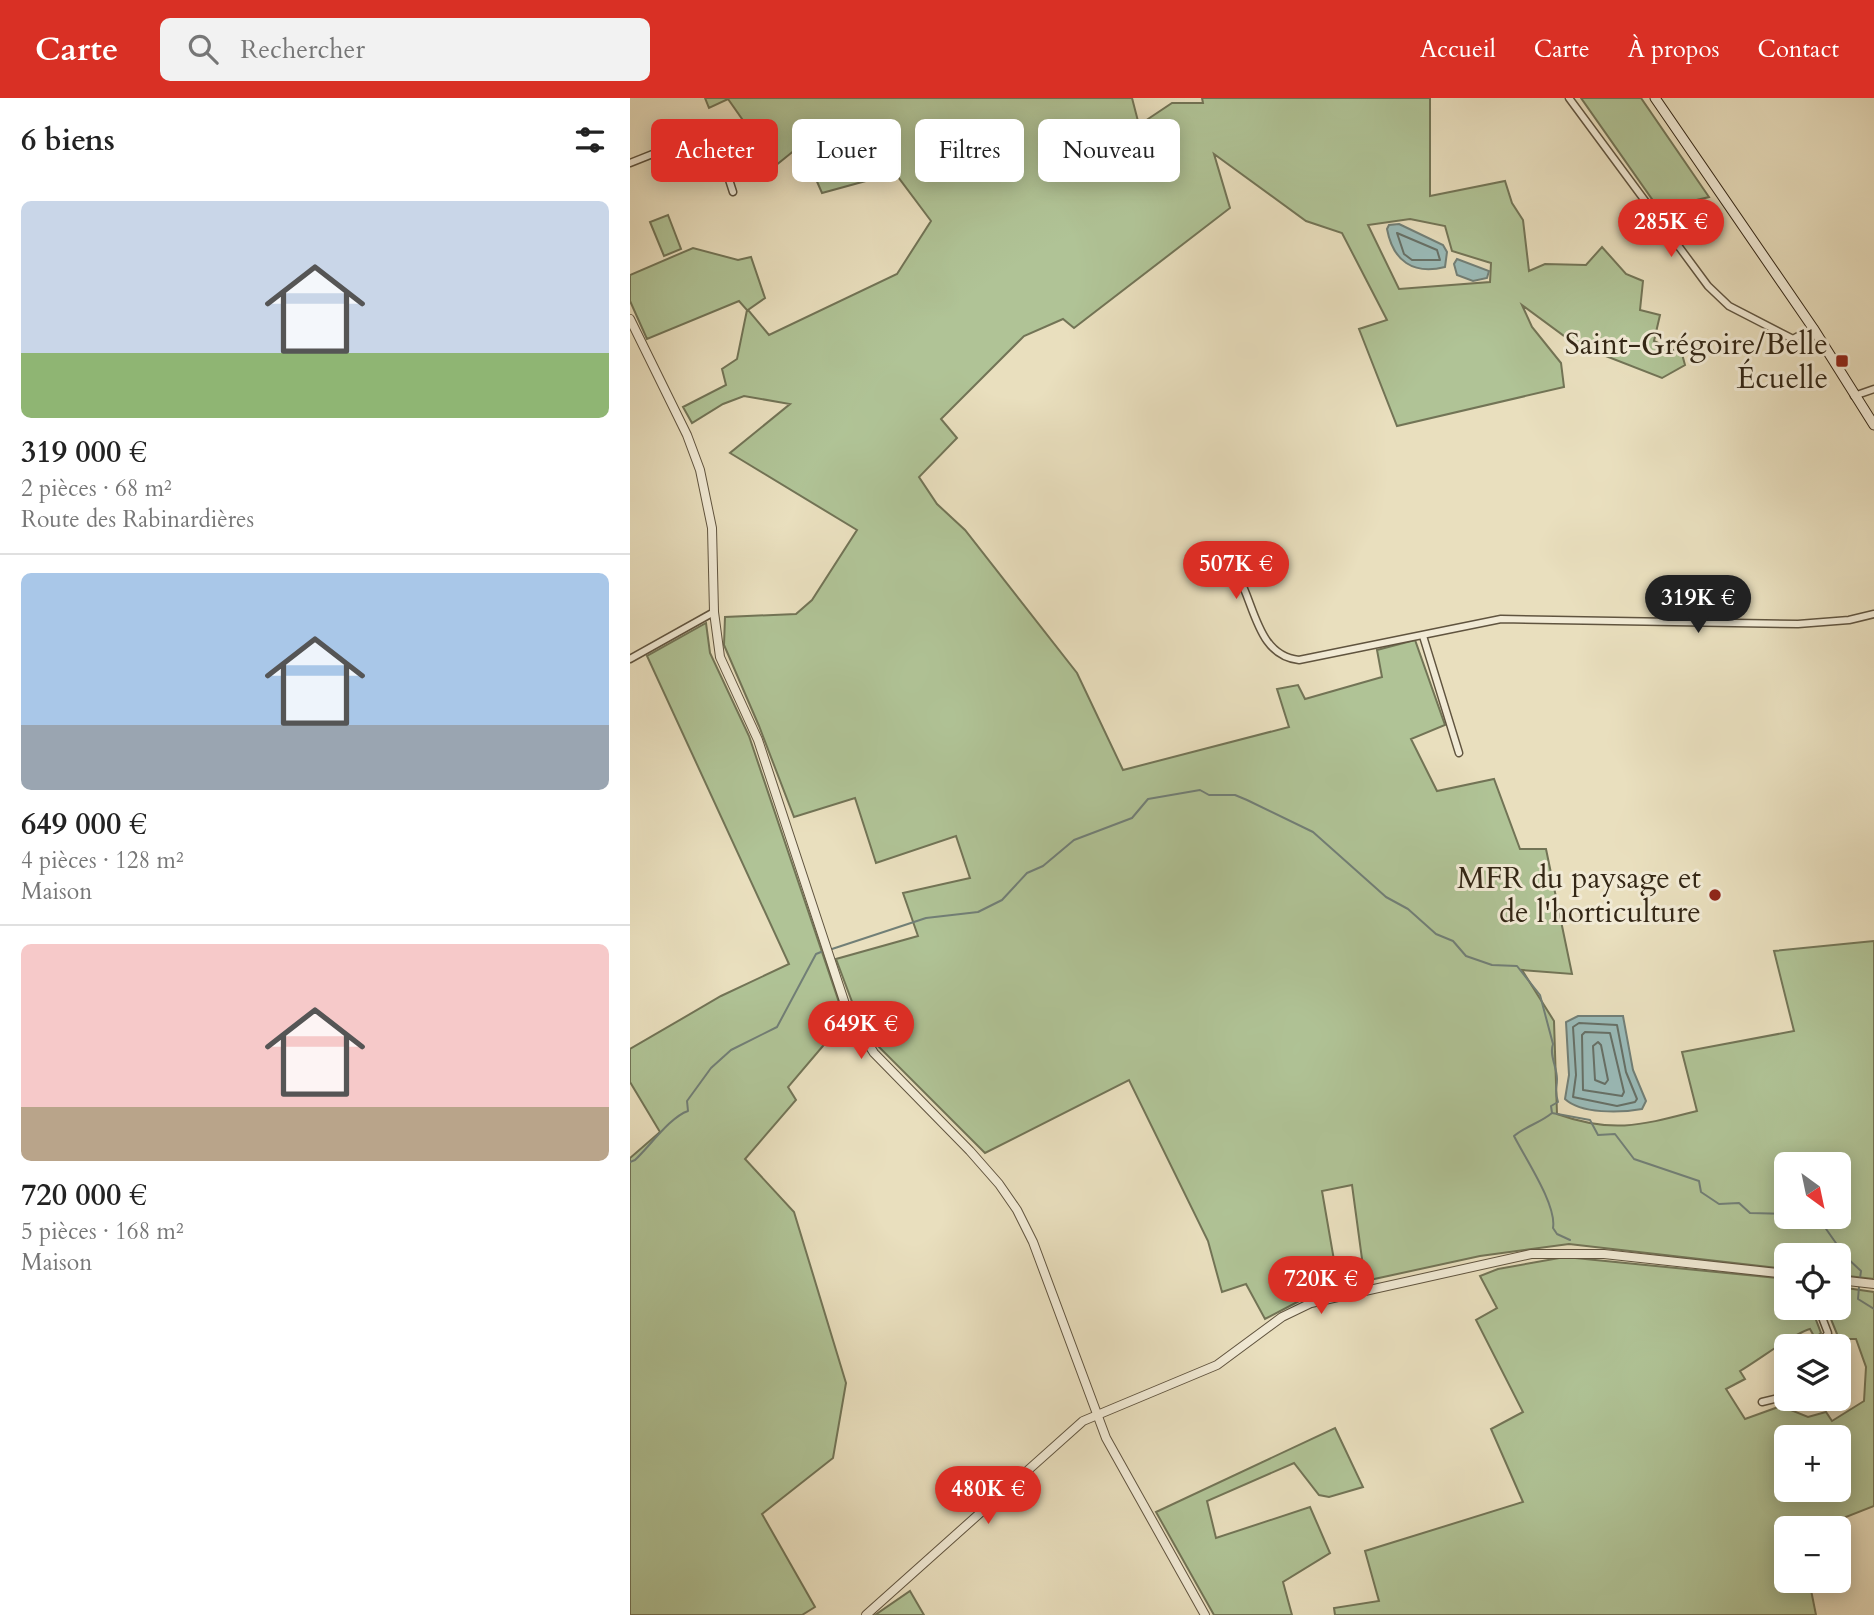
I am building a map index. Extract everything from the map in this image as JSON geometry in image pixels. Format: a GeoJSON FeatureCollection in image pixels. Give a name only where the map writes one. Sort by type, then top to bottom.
{"type":"FeatureCollection","features":[{"type":"Feature","properties":{"kind":"main road"},"geometry":{"type":"LineString","coordinates":[[1655,98],[1812,328],[1874,425]]}},
{"type":"Feature","properties":{"kind":"street"},"geometry":{"type":"LineString","coordinates":[[1569,98],[1708,286],[1728,306],[1793,339],[1812,328]]}},
{"type":"Feature","properties":{"kind":"street"},"geometry":{"type":"LineString","coordinates":[[630,163],[713,130],[733,192]]}},
{"type":"Feature","properties":{"kind":"street"},"geometry":{"type":"LineString","coordinates":[[630,319],[687,435],[700,470],[712,527],[714,612],[720,657],[758,740],[847,1010],[874,1053],[970,1151],[999,1184],[1017,1210],[1033,1242],[1096,1414],[1122,1469],[1205,1615]]}},
{"type":"Feature","properties":{"kind":"street"},"geometry":{"type":"LineString","coordinates":[[1854,396],[1874,389]]}},
{"type":"Feature","properties":{"kind":"street"},"geometry":{"type":"LineString","coordinates":[[1231,573],[1238,576],[1246,591],[1267,642],[1285,658],[1299,660],[1501,619],[1573,618],[1798,624],[1849,620],[1874,614]]}},
{"type":"Feature","properties":{"kind":"street"},"geometry":{"type":"LineString","coordinates":[[630,659],[714,612]]}},
{"type":"Feature","properties":{"kind":"street"},"geometry":{"type":"LineString","coordinates":[[1423,636],[1459,753]]}},
{"type":"Feature","properties":{"kind":"street"},"geometry":{"type":"LineString","coordinates":[[866,1615],[1083,1421],[1217,1365],[1294,1310],[1311,1303],[1531,1254],[1564,1252],[1774,1273]]}},
{"type":"Feature","properties":{"kind":"street"},"geometry":{"type":"LineString","coordinates":[[1851,1281],[1874,1284]]}},
{"type":"Feature","properties":{"kind":"street"},"geometry":{"type":"LineString","coordinates":[[1762,1402],[1774,1401]]}},
{"type":"Feature","properties":{"kind":"green space"},"geometry":{"type":"Polygon","coordinates":[[[705,98],[1132,98],[1137,119],[1038,119],[1038,182],[1180,182],[1180,119],[1148,119],[1172,103],[1203,103],[1202,98],[1430,98],[1430,196],[1505,181],[1512,203],[1523,220],[1529,271],[1545,264],[1586,265],[1602,247],[1626,274],[1643,281],[1640,310],[1660,315],[1654,341],[1682,354],[1685,365],[1662,378],[1575,344],[1522,305],[1532,327],[1561,363],[1564,387],[1397,426],[1359,329],[1387,320],[1342,233],[1306,221],[1214,154],[1230,208],[1074,328],[1063,319],[1024,336],[941,419],[957,438],[919,477],[937,504],[965,530],[1077,673],[1123,770],[1289,727],[1277,689],[1298,685],[1305,699],[1382,677],[1377,650],[1415,640],[1445,725],[1411,739],[1437,791],[1494,779],[1520,849],[1546,849],[1572,974],[1522,970],[1554,1021],[1557,1114],[1611,1126],[1643,1123],[1697,1111],[1682,1052],[1794,1031],[1774,951],[1874,941],[1874,1279],[1851,1276],[1851,1243],[1774,1243],[1774,1268],[1569,1244],[1480,1256],[1365,1281],[1352,1185],[1322,1191],[1339,1289],[1303,1299],[1265,1319],[1246,1284],[1222,1292],[1208,1241],[1129,1080],[985,1153],[875,1043],[854,1007],[836,959],[918,936],[903,893],[970,878],[956,836],[876,863],[855,798],[794,817],[724,645],[725,617],[796,614],[812,600],[857,530],[730,453],[790,404],[744,396],[723,404],[692,423],[683,407],[726,385],[722,369],[737,359],[747,310],[739,301],[647,339],[630,301],[630,275],[693,248],[738,260],[751,257],[765,298],[748,310],[769,335],[897,274],[931,221],[901,181],[901,119],[792,119],[792,152],[778,164],[778,119],[742,119],[728,99],[709,108],[705,98]],[[1410,219],[1368,225],[1399,289],[1490,282],[1491,263],[1452,251],[1445,226],[1410,219]]]}},
{"type":"Feature","properties":{"kind":"green space"},"geometry":{"type":"Polygon","coordinates":[[[1581,98],[1641,98],[1709,197],[1659,209],[1581,98]]]}},
{"type":"Feature","properties":{"kind":"green space"},"geometry":{"type":"Polygon","coordinates":[[[817,182],[862,182],[822,193],[817,182]]]}},
{"type":"Feature","properties":{"kind":"green space"},"geometry":{"type":"Polygon","coordinates":[[[668,215],[681,249],[664,256],[650,222],[668,215]]]}},
{"type":"Feature","properties":{"kind":"green space"},"geometry":{"type":"Polygon","coordinates":[[[706,623],[710,653],[749,736],[845,1020],[788,1087],[796,1100],[745,1159],[794,1212],[846,1383],[833,1458],[762,1514],[815,1607],[802,1615],[630,1615],[630,1158],[660,1132],[630,1082],[630,1049],[721,996],[789,964],[647,656],[706,623]]]}},
{"type":"Feature","properties":{"kind":"green space"},"geometry":{"type":"Polygon","coordinates":[[[1565,1257],[1774,1278],[1774,1320],[1816,1320],[1821,1333],[1813,1334],[1810,1329],[1799,1334],[1774,1334],[1774,1349],[1740,1371],[1745,1379],[1726,1389],[1745,1419],[1774,1409],[1774,1411],[1793,1411],[1808,1417],[1826,1412],[1832,1421],[1864,1401],[1866,1367],[1856,1339],[1851,1339],[1851,1334],[1837,1334],[1831,1320],[1851,1320],[1851,1289],[1874,1292],[1874,1506],[1849,1516],[1774,1516],[1774,1593],[1812,1593],[1816,1615],[1335,1615],[1334,1608],[1379,1601],[1365,1551],[1523,1502],[1491,1429],[1523,1412],[1476,1320],[1497,1308],[1480,1276],[1498,1269],[1565,1257]]]}},
{"type":"Feature","properties":{"kind":"green space"},"geometry":{"type":"Polygon","coordinates":[[[1335,1428],[1363,1487],[1329,1497],[1319,1495],[1294,1463],[1207,1501],[1216,1538],[1310,1507],[1330,1553],[1283,1582],[1292,1615],[1214,1615],[1156,1512],[1335,1428]]]}},
{"type":"Feature","properties":{"kind":"green space"},"geometry":{"type":"Polygon","coordinates":[[[910,1591],[924,1615],[875,1615],[910,1591]]]}},
{"type":"Feature","properties":{"kind":"water"},"geometry":{"type":"Polygon","coordinates":[[[1399,224],[1443,245],[1447,252],[1445,267],[1423,269],[1406,263],[1394,250],[1387,229],[1389,225],[1399,224]]]}},
{"type":"Feature","properties":{"kind":"water"},"geometry":{"type":"Polygon","coordinates":[[[1457,259],[1489,271],[1487,278],[1473,281],[1457,275],[1454,264],[1457,259]]]}},
{"type":"Feature","properties":{"kind":"water"},"geometry":{"type":"Polygon","coordinates":[[[1578,1016],[1623,1016],[1633,1070],[1646,1101],[1642,1109],[1612,1112],[1591,1110],[1565,1099],[1569,1075],[1566,1022],[1578,1016]]]}},
{"type":"Feature","properties":{"kind":"waterway"},"geometry":{"type":"LineString","coordinates":[[832,949],[926,918],[978,912],[1002,900],[1027,873],[1043,866],[1074,840],[1132,818],[1148,799],[1200,790],[1209,795],[1235,795],[1313,832],[1386,897],[1408,909],[1436,934],[1453,941],[1466,956],[1492,965],[1517,966],[1540,995],[1553,1044],[1558,1102],[1551,1106],[1552,1113],[1514,1136],[1545,1195],[1553,1218],[1553,1228],[1557,1234],[1570,1240]]}},
{"type":"Feature","properties":{"kind":"waterway"},"geometry":{"type":"LineString","coordinates":[[630,1162],[674,1119],[688,1111],[687,1101],[711,1068],[731,1050],[777,1027],[816,954],[821,952]]}},
{"type":"Feature","properties":{"kind":"waterway"},"geometry":{"type":"LineString","coordinates":[[1552,1113],[1590,1120],[1598,1135],[1615,1134],[1634,1159],[1699,1181],[1701,1192],[1719,1204],[1739,1203],[1750,1213],[1774,1214]]}},
{"type":"Feature","properties":{"kind":"waterway"},"geometry":{"type":"LineString","coordinates":[[1826,1229],[1845,1256],[1861,1271],[1860,1278]]}},
{"type":"Feature","properties":{"kind":"waterway"},"geometry":{"type":"LineString","coordinates":[[1859,1287],[1858,1299],[1874,1309]]}},
{"type":"Feature","properties":{"kind":"place","name":"Saint-Grégoire/Belle Écuelle"},"geometry":{"type":"Point","coordinates":[1842,361]}},
{"type":"Feature","properties":{"kind":"place","name":"MFR du paysage et de l'horticulture"},"geometry":{"type":"Point","coordinates":[1715,895]}}]}
